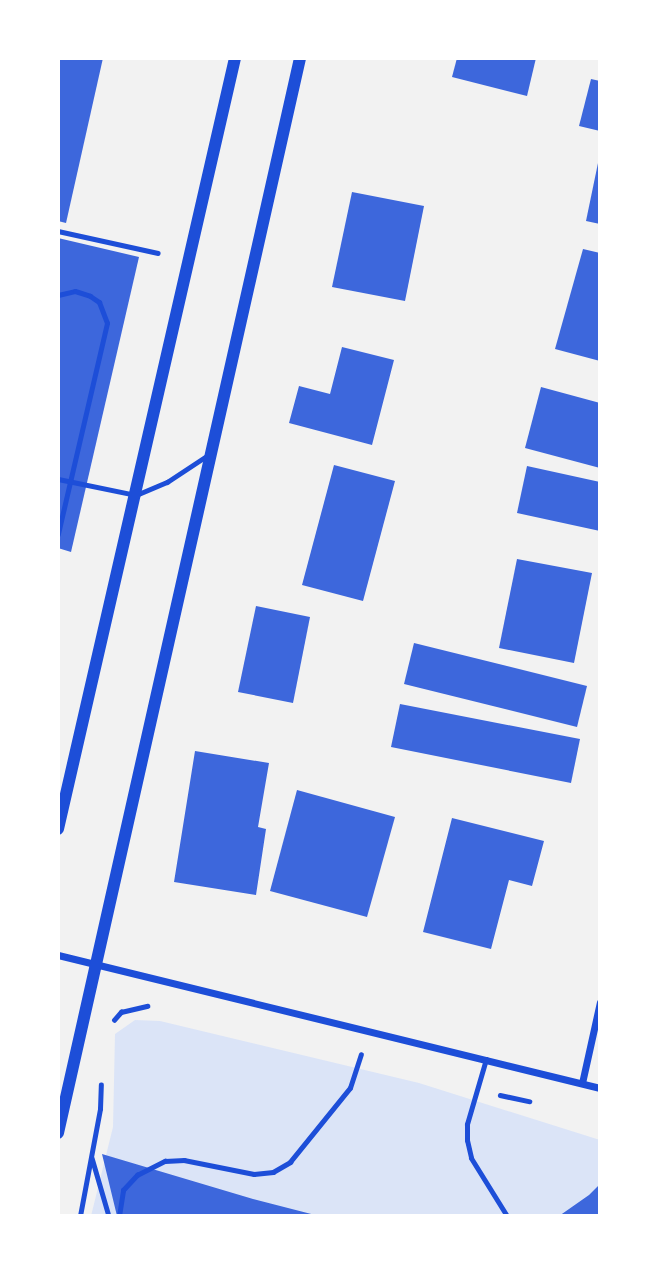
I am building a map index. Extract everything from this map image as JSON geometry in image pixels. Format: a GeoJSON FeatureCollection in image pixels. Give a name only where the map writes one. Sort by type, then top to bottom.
{"type":"FeatureCollection","features":[{"type":"Feature","properties":{"kind":"street"},"geometry":{"type":"LineString","coordinates":[[58,829],[235,58]]}},
{"type":"Feature","properties":{"kind":"street"},"geometry":{"type":"LineString","coordinates":[[58,1133],[97,963],[128,809],[299,58]]}},
{"type":"Feature","properties":{"kind":"street"},"geometry":{"type":"LineString","coordinates":[[58,955],[600,1088]]}},
{"type":"Feature","properties":{"kind":"street"},"geometry":{"type":"LineString","coordinates":[[582,1083],[600,1002]]}},
{"type":"Feature","properties":{"kind":"lane"},"geometry":{"type":"LineString","coordinates":[[58,295],[75,291],[90,296],[99,302],[107,323],[58,534]]}},
{"type":"Feature","properties":{"kind":"lane"},"geometry":{"type":"LineString","coordinates":[[58,479],[136,495],[167,482],[210,453]]}},
{"type":"Feature","properties":{"kind":"lane"},"geometry":{"type":"LineString","coordinates":[[486,1059],[467,1124],[467,1140],[471,1158],[507,1216]]}},
{"type":"Feature","properties":{"kind":"path"},"geometry":{"type":"LineString","coordinates":[[58,231],[158,253]]}},
{"type":"Feature","properties":{"kind":"path"},"geometry":{"type":"LineString","coordinates":[[112,1022],[121,1012],[153,1005]]}},
{"type":"Feature","properties":{"kind":"path"},"geometry":{"type":"LineString","coordinates":[[119,1216],[123,1190],[137,1175],[165,1161],[184,1160],[254,1174],[273,1172],[290,1162],[350,1088],[362,1051]]}},
{"type":"Feature","properties":{"kind":"path"},"geometry":{"type":"LineString","coordinates":[[80,1216],[100,1110],[101,1071]]}},
{"type":"Feature","properties":{"kind":"path"},"geometry":{"type":"LineString","coordinates":[[91,1154],[109,1216]]}},
{"type":"Feature","properties":{"kind":"shaded area"},"geometry":{"type":"Polygon","coordinates":[[[135,1020],[160,1021],[419,1083],[600,1140],[600,1216],[91,1216],[113,1127],[115,1034],[135,1020]]]}},
{"type":"Feature","properties":{"kind":"building"},"geometry":{"type":"Polygon","coordinates":[[[58,58],[103,58],[66,223],[58,221],[58,58]]]}},
{"type":"Feature","properties":{"kind":"building"},"geometry":{"type":"Polygon","coordinates":[[[457,58],[536,58],[527,96],[452,77],[457,58]]]}},
{"type":"Feature","properties":{"kind":"building"},"geometry":{"type":"Polygon","coordinates":[[[591,79],[600,81],[600,131],[579,126],[591,79]]]}},
{"type":"Feature","properties":{"kind":"building"},"geometry":{"type":"Polygon","coordinates":[[[600,163],[600,224],[586,221],[600,163]]]}},
{"type":"Feature","properties":{"kind":"building"},"geometry":{"type":"Polygon","coordinates":[[[352,192],[424,206],[405,301],[332,287],[352,192]]]}},
{"type":"Feature","properties":{"kind":"building"},"geometry":{"type":"Polygon","coordinates":[[[58,238],[139,257],[71,552],[58,548],[58,238]]]}},
{"type":"Feature","properties":{"kind":"building"},"geometry":{"type":"Polygon","coordinates":[[[583,249],[600,253],[600,361],[555,349],[583,249]]]}},
{"type":"Feature","properties":{"kind":"building"},"geometry":{"type":"Polygon","coordinates":[[[342,347],[394,360],[372,445],[289,423],[299,386],[330,394],[342,347]]]}},
{"type":"Feature","properties":{"kind":"building"},"geometry":{"type":"Polygon","coordinates":[[[541,387],[600,403],[600,468],[525,448],[541,387]]]}},
{"type":"Feature","properties":{"kind":"building"},"geometry":{"type":"Polygon","coordinates":[[[334,465],[395,481],[363,601],[302,585],[334,465]]]}},
{"type":"Feature","properties":{"kind":"building"},"geometry":{"type":"Polygon","coordinates":[[[527,466],[600,482],[600,531],[517,513],[527,466]]]}},
{"type":"Feature","properties":{"kind":"building"},"geometry":{"type":"Polygon","coordinates":[[[517,559],[592,573],[574,663],[499,648],[517,559]]]}},
{"type":"Feature","properties":{"kind":"building"},"geometry":{"type":"Polygon","coordinates":[[[256,606],[310,617],[293,703],[238,692],[256,606]]]}},
{"type":"Feature","properties":{"kind":"building"},"geometry":{"type":"Polygon","coordinates":[[[414,643],[587,686],[577,727],[404,684],[414,643]]]}},
{"type":"Feature","properties":{"kind":"building"},"geometry":{"type":"Polygon","coordinates":[[[400,704],[580,739],[571,783],[391,747],[400,704]]]}},
{"type":"Feature","properties":{"kind":"building"},"geometry":{"type":"Polygon","coordinates":[[[195,751],[269,763],[258,827],[266,829],[256,895],[174,882],[195,751]]]}},
{"type":"Feature","properties":{"kind":"building"},"geometry":{"type":"Polygon","coordinates":[[[297,790],[395,817],[367,917],[270,891],[297,790]]]}},
{"type":"Feature","properties":{"kind":"building"},"geometry":{"type":"Polygon","coordinates":[[[452,818],[544,841],[532,886],[509,880],[491,949],[423,932],[452,818]]]}},
{"type":"Feature","properties":{"kind":"building"},"geometry":{"type":"Polygon","coordinates":[[[102,1154],[253,1199],[319,1216],[117,1216],[102,1154]]]}},
{"type":"Feature","properties":{"kind":"building"},"geometry":{"type":"Polygon","coordinates":[[[600,1184],[600,1216],[559,1216],[589,1195],[600,1184]]]}}]}
